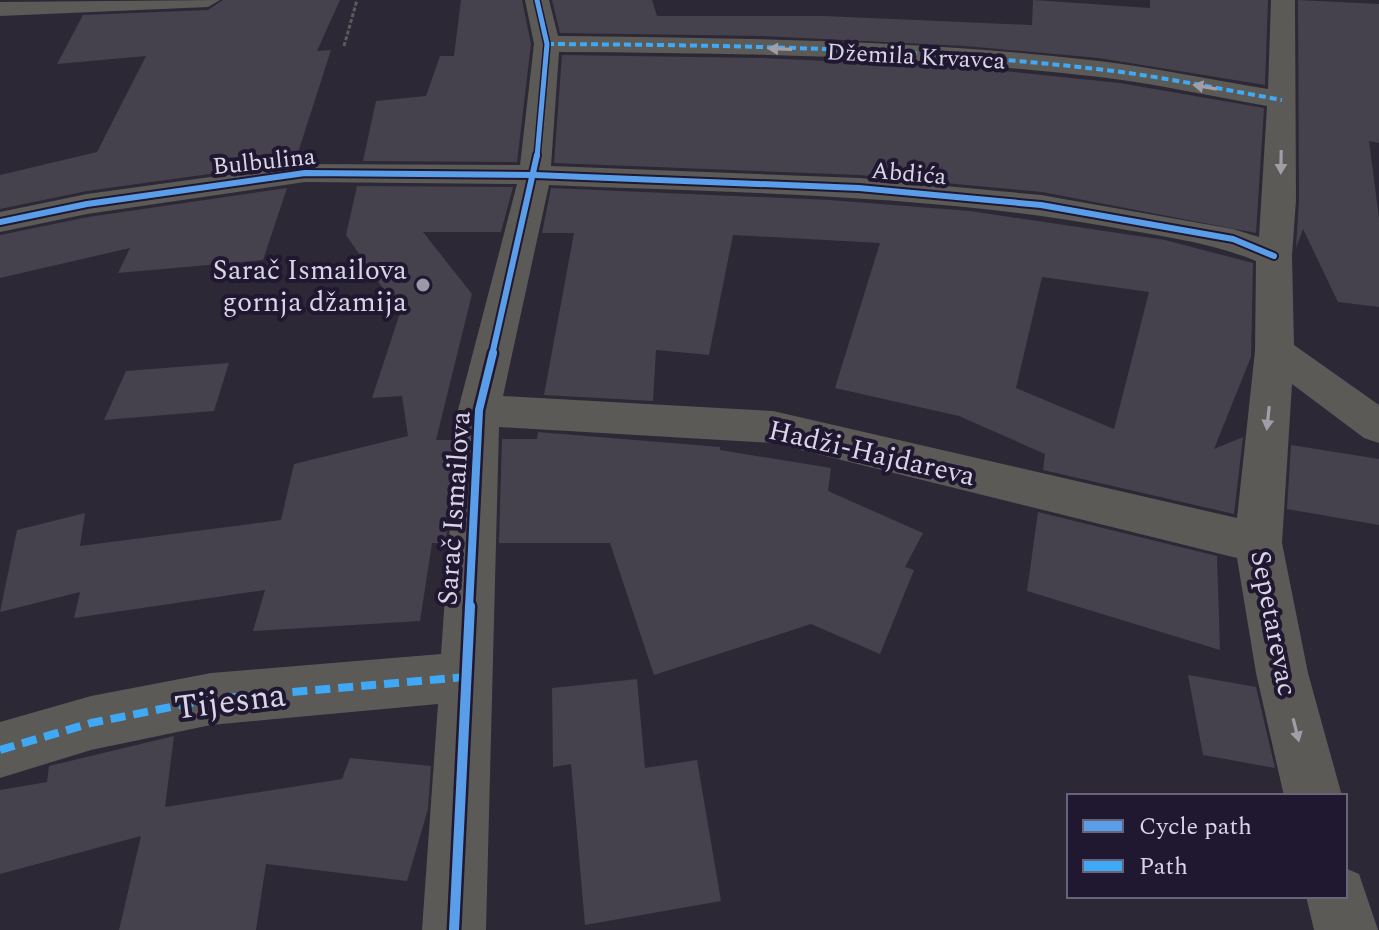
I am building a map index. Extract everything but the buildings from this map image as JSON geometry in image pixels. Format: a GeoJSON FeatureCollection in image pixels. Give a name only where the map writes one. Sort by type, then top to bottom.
{"type":"FeatureCollection","features":[{"type":"Feature","properties":{"kind":"street"},"geometry":{"type":"LineString","coordinates":[[0,9],[208,0]]}},
{"type":"Feature","properties":{"kind":"street","name":"Sarač Ismailova"},"geometry":{"type":"LineString","coordinates":[[454,930],[479,410],[535,175],[547,44],[537,0]]}},
{"type":"Feature","properties":{"kind":"street","name":"Sepetarevac"},"geometry":{"type":"LineString","coordinates":[[1283,0],[1280,200],[1274,256],[1275,351],[1258,543],[1282,673],[1312,794]]}},
{"type":"Feature","properties":{"kind":"street","name":"Džemila Krvavca"},"geometry":{"type":"LineString","coordinates":[[547,44],[669,45],[979,58],[1101,70],[1282,100]]}},
{"type":"Feature","properties":{"kind":"street","name":"Bulbulina"},"geometry":{"type":"LineString","coordinates":[[0,222],[87,204],[305,173],[535,175]]}},
{"type":"Feature","properties":{"kind":"street","name":"Abdića"},"geometry":{"type":"LineString","coordinates":[[535,175],[859,188],[1041,205],[1233,239],[1274,256]]}},
{"type":"Feature","properties":{"kind":"street"},"geometry":{"type":"LineString","coordinates":[[1275,351],[1379,427]]}},
{"type":"Feature","properties":{"kind":"street","name":"Hadži-Hajdareva"},"geometry":{"type":"LineString","coordinates":[[479,410],[773,427],[1258,543]]}},
{"type":"Feature","properties":{"kind":"street","name":"Tijesna"},"geometry":{"type":"LineString","coordinates":[[0,750],[91,723],[211,699],[466,677]]}},
{"type":"Feature","properties":{"kind":"street"},"geometry":{"type":"LineString","coordinates":[[1338,898],[1346,930]]}},
{"type":"Feature","properties":{"kind":"path"},"geometry":{"type":"LineString","coordinates":[[344,46],[357,0]]}},
{"type":"Feature","properties":{"kind":"marked path"},"geometry":{"type":"LineString","coordinates":[[547,44],[753,47],[1029,62],[1167,79],[1282,100]]}},
{"type":"Feature","properties":{"kind":"marked path"},"geometry":{"type":"LineString","coordinates":[[0,750],[91,723],[211,699],[466,677]]}},
{"type":"Feature","properties":{"kind":"cycle path"},"geometry":{"type":"LineString","coordinates":[[454,930],[479,410],[535,175],[547,44],[537,0]]}},
{"type":"Feature","properties":{"kind":"cycle path"},"geometry":{"type":"LineString","coordinates":[[0,222],[87,204],[305,173],[535,175],[859,188],[1041,205],[1233,239],[1274,256]]}},
{"type":"Feature","properties":{"kind":"place","name":"Sarač Ismailova gornja džamija"},"geometry":{"type":"Point","coordinates":[423,285]}}]}
